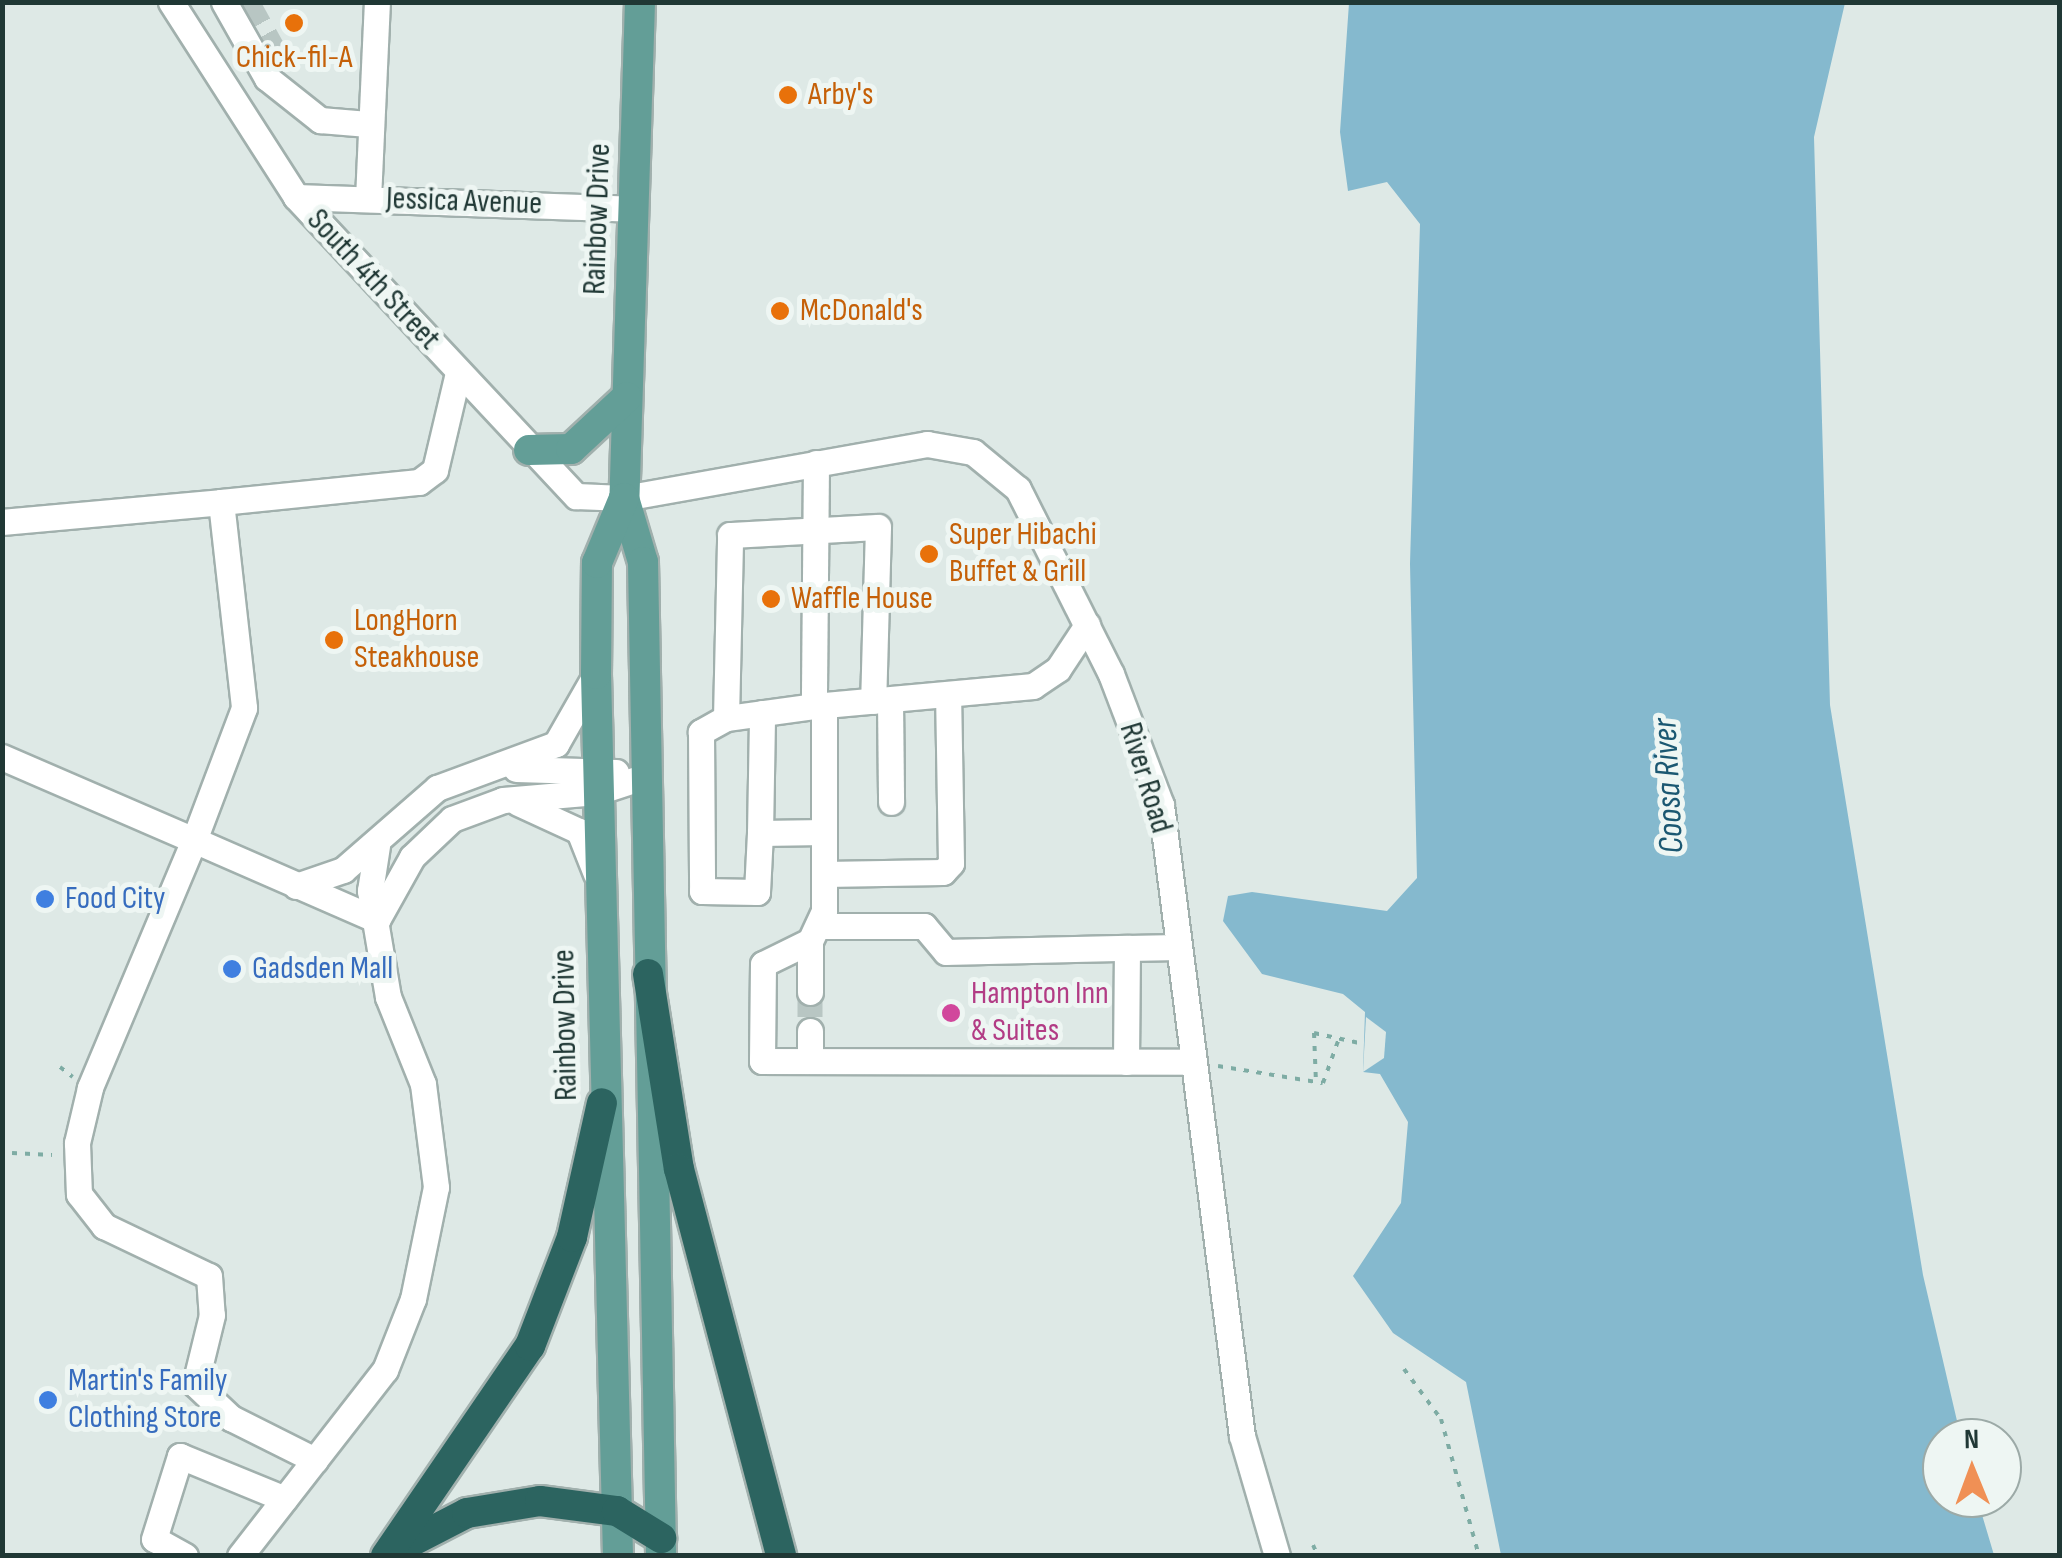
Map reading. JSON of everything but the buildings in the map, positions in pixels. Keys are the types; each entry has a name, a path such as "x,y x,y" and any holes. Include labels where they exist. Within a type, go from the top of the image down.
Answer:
{"highway":[{"path":"648,974 679,1169 780,1556"},
{"path":"390,1556 530,1346 572,1237 602,1103"},
{"path":"390,1556 428,1528 491,1506 561,1501 617,1511 661,1546"}],"main road":[{"name":"Rainbow Drive","path":"640,2 624,498 643,562 661,1546"},
{"path":"528,450 572,449 626,397"},
{"name":"Rainbow Drive","path":"618,1556 602,1103 596,674 597,564 624,498"}],"street":[{"name":"South 4th Street","path":"171,2 296,196 528,450 576,496 624,498"},
{"path":"224,2 268,78 292,93 320,120 368,124"},
{"path":"368,199 368,124 378,2"},
{"path":"278,58 292,93"},
{"name":"Jessica Avenue","path":"296,196 632,208"},
{"path":"2,522 419,482 435,470 458,373"},
{"name":"River Road","path":"624,498 927,444 986,459 1018,490 1087,625 1161,805 1242,1436 1277,1556"},
{"path":"810,992 824,874 814,525 816,463"},
{"path":"221,502 244,708 194,840 90,1088 77,1144 79,1194 104,1226 209,1276 212,1315 196,1384 232,1418 314,1460"},
{"path":"726,718 730,535 814,525 878,527 882,700 891,802"},
{"path":"762,713 757,892 702,891 701,732 726,718 762,713 1033,686 1058,669 1087,625"},
{"path":"296,886 343,870 377,846 437,788 502,769 556,744 596,674"},
{"path":"824,874 943,872 952,863 948,694"},
{"path":"2,757 377,920"},
{"path":"502,769 597,780"},
{"path":"377,920 424,842 452,819 503,800 597,780 646,776"},
{"path":"503,800 565,819 598,882"},
{"path":"760,834 824,832"},
{"path":"240,1556 385,1370 413,1300 436,1186 434,1131 388,997 377,920 377,846"},
{"path":"1179,947 946,952 924,926 814,934 762,964 762,1061 1194,1062"},
{"path":"1126,1062 1128,948"},
{"path":"810,1031 810,1061"},
{"path":"185,1556 154,1539 180,1456 285,1499"}],"path":[{"path":"1316,1082 1314,1033 1364,1044"},
{"path":"1194,1062 1316,1082 1332,1074 1338,1041"},
{"path":"60,1067 73,1077"},
{"path":"12,1153 52,1155"},
{"path":"1404,1369 1441,1419 1480,1556"},
{"path":"1313,1545 1318,1556"}],"water":[{"name":"Coosa River","path":"1349,3 1845,3 1814,137 1830,705 1923,1275 1956,1418 1922,1418 1922,1518 1983,1518 1994,1555 1501,1555 1466,1382 1393,1333 1353,1276 1401,1203 1408,1122 1380,1074 1363,1072 1365,1012 1343,994 1262,974 1223,921 1228,896 1252,892 1387,911 1417,878 1410,564 1420,224 1387,182 1348,191 1340,132"}],"pier":[{"path":"1366,1017 1386,1032 1384,1058 1363,1072"}],"tunnel":[{"path":"247,2 278,58"},
{"path":"810,992 810,1031"}],"place":[{"name":"Chick-fil-A","path":"294,23"},
{"name":"Arby's","path":"788,95"},
{"name":"McDonald's","path":"780,311"},
{"name":"Super Hibachi Buffet & Grill","path":"929,554"},
{"name":"Waffle House","path":"771,599"},
{"name":"LongHorn Steakhouse","path":"334,640"},
{"name":"Food City","path":"45,899"},
{"name":"Gadsden Mall","path":"232,969"},
{"name":"Hampton Inn & Suites","path":"951,1013"},
{"name":"Martin's Family Clothing Store","path":"48,1400"}]}
